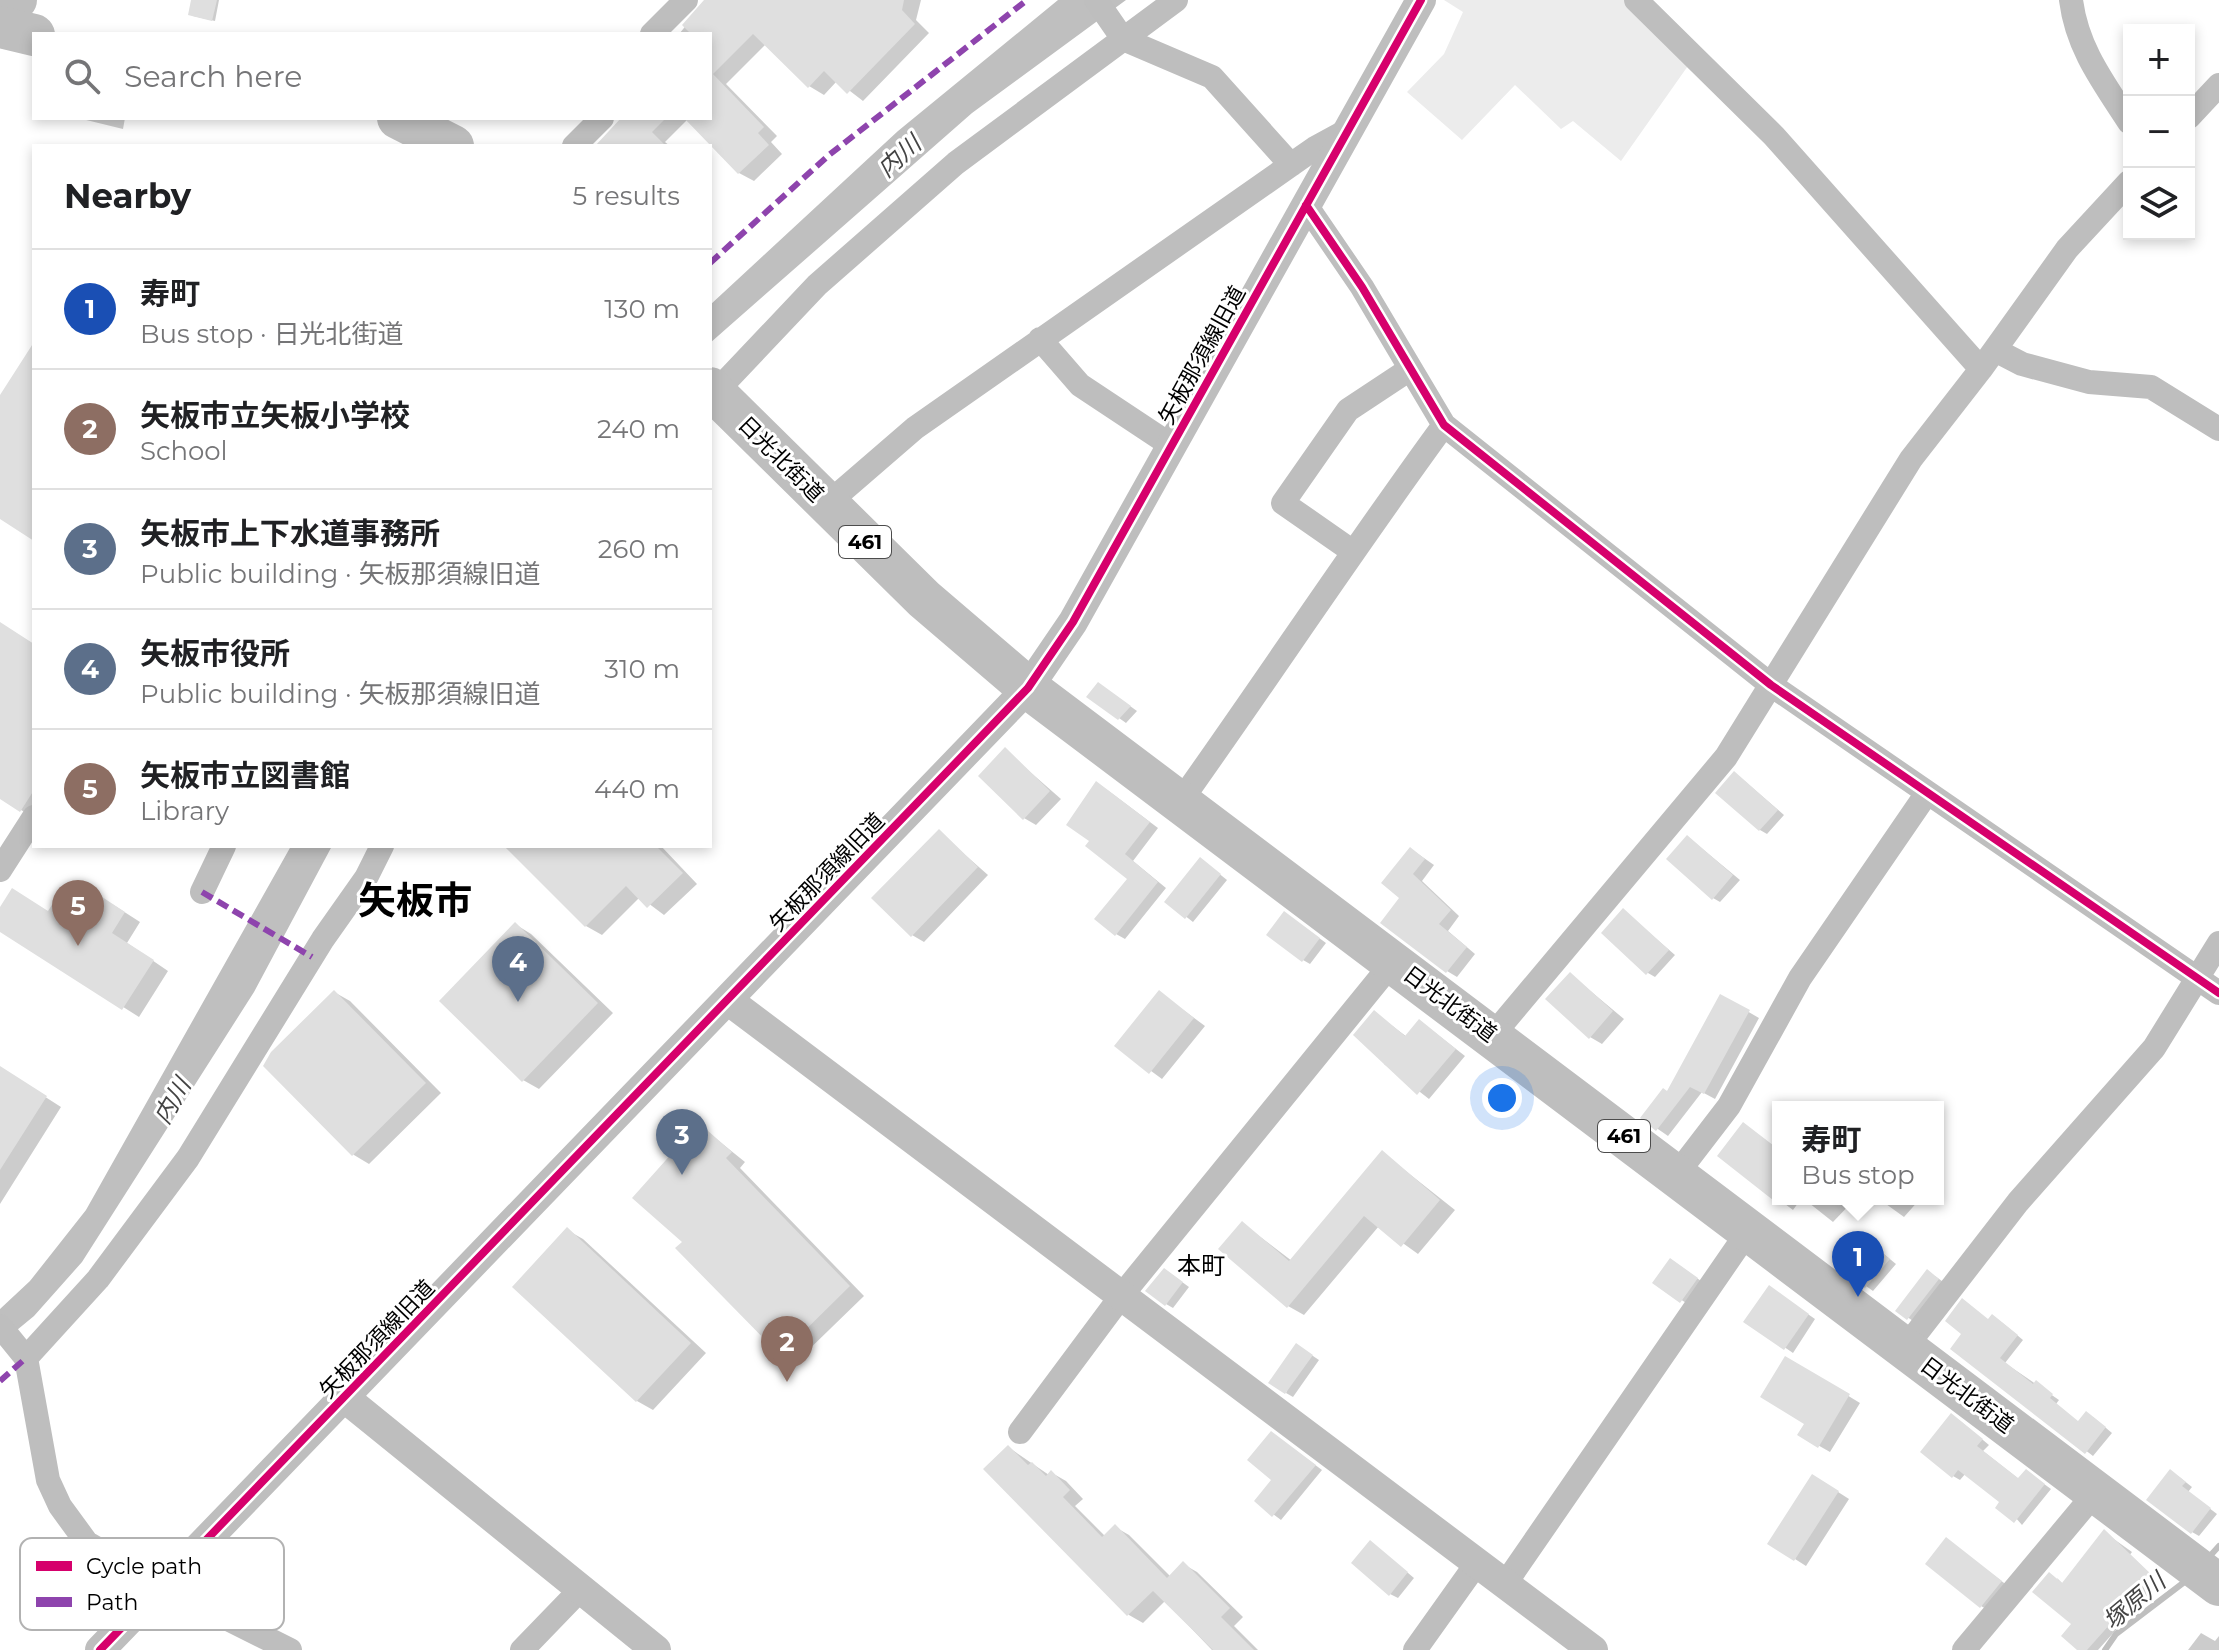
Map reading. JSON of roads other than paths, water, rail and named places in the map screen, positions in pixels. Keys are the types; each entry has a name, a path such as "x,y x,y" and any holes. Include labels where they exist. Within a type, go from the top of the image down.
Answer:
{"highway":[{"path":"0,27 32,35"},
{"path":"402,120 449,144"},
{"name":"日光北街道","path":"712,394 924,599 1028,688 2219,1585"}],"main road":[{"path":"0,17 17,0"}],"street":[{"path":"654,32 686,0"},
{"path":"1096,0 1123,39 1212,77 1291,165"},
{"path":"712,394 817,285 863,244 1011,120 1176,0"},
{"name":"矢板那須線旧道","path":"209,1538 1028,688 1073,622 1421,0"},
{"path":"1636,0 1774,136 1988,359 2022,364 2089,382 2151,387 2219,429"},
{"path":"2071,0 2075,30 2082,47 2123,112"},
{"path":"2195,111 2219,85"},
{"path":"576,144 600,120"},
{"path":"827,504 915,428 1291,165 1348,130"},
{"path":"1492,1036 1726,757 1911,459 2067,249 2123,188"},
{"path":"1306,205 1362,287 1444,425 1771,685 2209,987"},
{"path":"1040,339 1080,385 1172,446"},
{"path":"1352,551 1283,503 1348,410 1410,369"},
{"path":"1180,802 1282,659 1352,551 1444,425"},
{"path":"1676,1175 1729,1106 1800,978 1927,793"},
{"path":"0,870 32,820"},
{"path":"202,892 223,848"},
{"path":"23,1353 98,1279 188,1158 323,939 366,878 381,848"},
{"path":"1905,1348 2018,1202 2209,987 2219,943"},
{"path":"1020,1432 1122,1295 1393,962"},
{"path":"729,1001 1593,1650"},
{"path":"1505,1584 1749,1230"},
{"path":"0,1326 23,1353 48,1480 60,1506 83,1538"},
{"path":"345,1398 656,1650"},
{"path":"1964,1650 2096,1492"},
{"path":"1415,1650 1477,1563"},
{"path":"522,1650 581,1589"},
{"name":"矢板那須線旧道","path":"100,1650 119,1630"},
{"path":"250,1630 290,1650"}],"water":[{"name":"内川","path":"1058,0 1126,0 972,113 712,341 712,303 898,131"},
{"name":"内川","path":"290,848 331,848 254,992 82,1262 34,1316 0,1344 0,1309 30,1281 86,1210"}],"waterway":[{"name":"塚原川","path":"2210,1556 2219,1546"},
{"name":"塚原川","path":"2105,1650 2116,1634 2187,1580"}],"place":[{"name":"矢板市立図書館","path":"78,946"},
{"name":"矢板市役所","path":"518,1002"},
{"name":"矢板市上下水道事務所","path":"682,1175"},
{"name":"寿町","path":"1858,1297"},
{"name":"矢板市立矢板小学校","path":"787,1382"}],"district":[{"name":"矢板市","path":"415,900"},
{"name":"本町","path":"1201,1265"}]}
